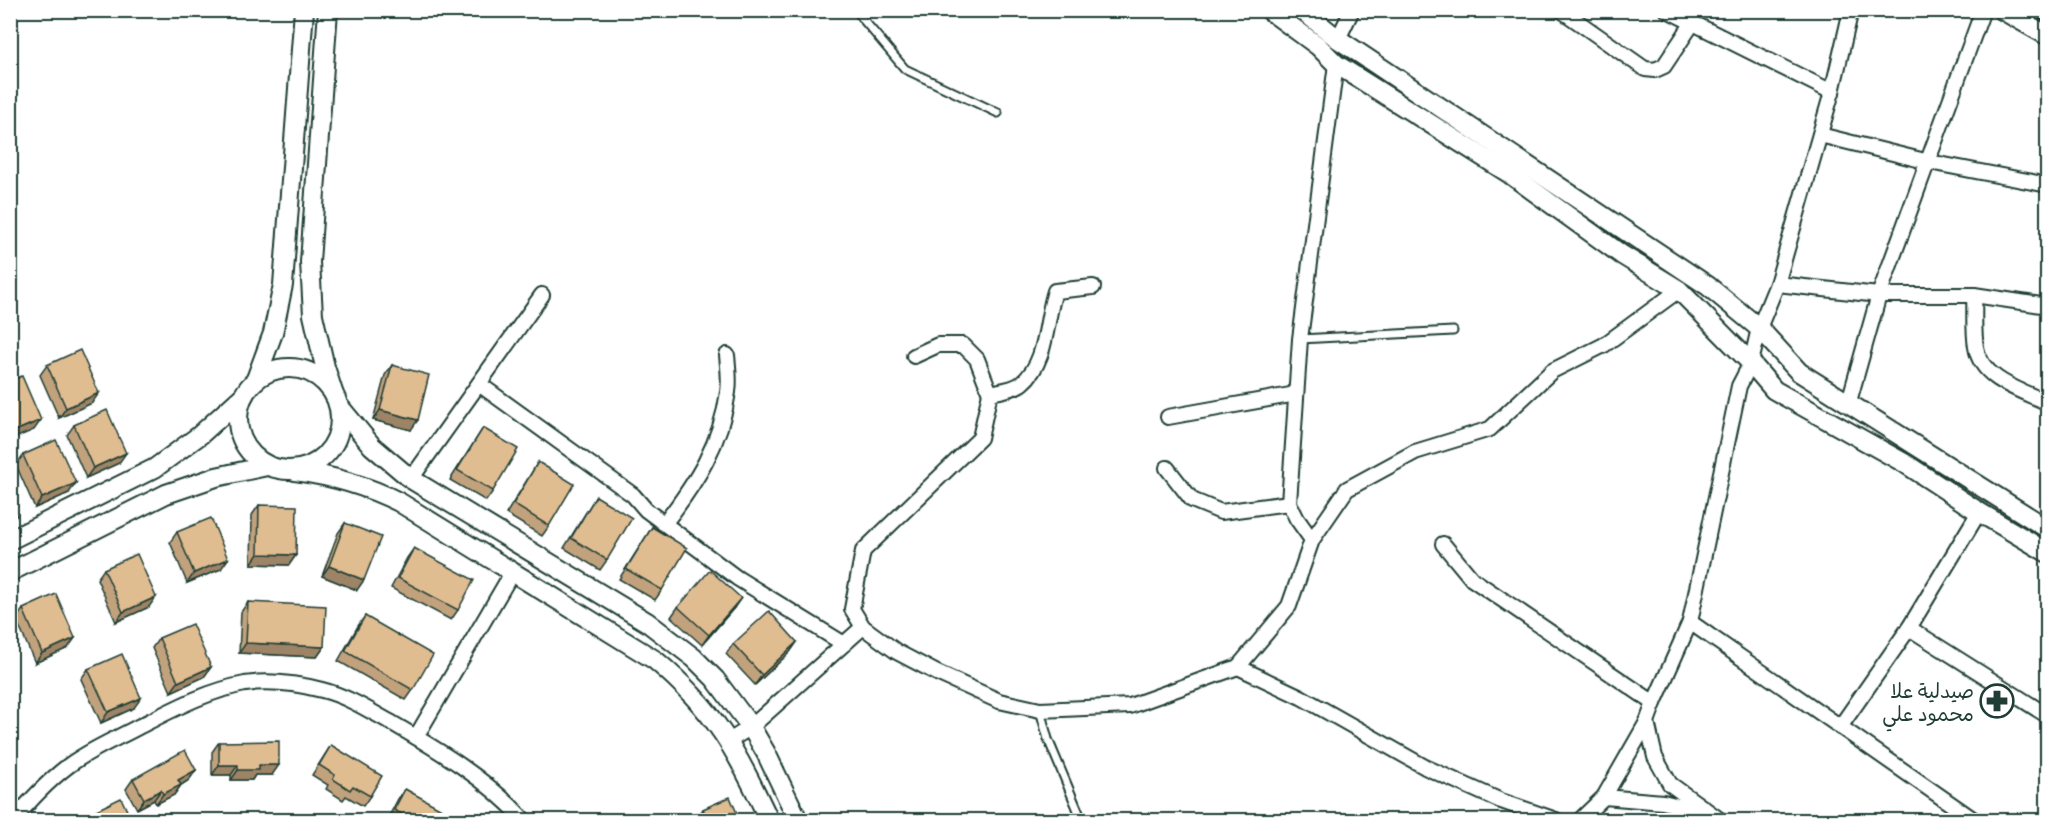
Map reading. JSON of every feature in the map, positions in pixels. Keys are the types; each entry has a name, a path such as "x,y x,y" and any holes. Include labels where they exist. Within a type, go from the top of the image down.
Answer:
{"street":[{"path":"256,380 273,333 283,285 304,10"},
{"path":"295,471 310,467 332,448 339,435 341,420 317,332 310,288 309,262 328,10"},
{"path":"1269,10 1318,46 1336,64 1510,174 1622,255 1679,290 1751,363 1774,390 1906,464 1979,512 2048,553"},
{"path":"1302,10 1338,39 1708,286 1759,328 1799,372 2048,529"},
{"path":"1338,39 1352,10"},
{"path":"1561,10 1645,69 1655,70 1664,66 1692,24"},
{"path":"1667,10 1832,92"},
{"path":"1580,820 1604,797 1647,722 1690,622 1740,386 1751,363 1759,328 1777,284 1832,92 1851,10"},
{"path":"1848,405 1879,295 1983,10"},
{"path":"2002,10 2048,36"},
{"path":"1312,540 1297,519 1289,502 1300,339 1336,64"},
{"path":"1820,135 1929,162 2048,185"},
{"path":"1777,284 1879,295 1974,295 2048,306"},
{"path":"990,393 1021,385 1032,370 1043,348 1049,309 1055,291 1093,287"},
{"path":"914,356 938,345 963,345 977,359 990,393 980,438 863,551 852,609 863,627 897,652 999,701 1040,710 1130,706 1238,667 1289,606 1312,540 1347,489 1415,452 1490,429 1552,371 1604,345 1679,290"},
{"path":"411,479 542,295"},
{"path":"1974,295 1976,348 1984,366 1995,378 2048,403"},
{"path":"664,524 688,494 708,460 729,391 727,356"},
{"path":"10,540 154,468 200,435 242,397 256,380 269,372 283,368 298,368 318,376 372,446 411,479 671,639 715,679 751,727 798,820"},
{"path":"479,384 633,495 646,510 737,578 844,644"},
{"path":"1168,417 1296,394"},
{"path":"242,397 238,410 241,437 247,448 267,466 349,481 375,490 513,571 655,660 696,697 729,741 769,820"},
{"path":"10,572 166,494 216,477 267,466"},
{"path":"1167,468 1192,500 1221,512 1289,502"},
{"path":"1840,727 1909,628 1979,512"},
{"path":"513,541 507,556 513,571"},
{"path":"1443,544 1472,579 1654,703"},
{"path":"416,737 513,571 529,568 539,557"},
{"path":"1690,622 1974,820"},
{"path":"729,741 751,727 863,627"},
{"path":"1909,628 2048,716"},
{"path":"1238,667 1301,697 1425,767 1501,801 1556,820"},
{"path":"13,820 38,791 78,760 125,734 210,693 248,684 286,683 324,690 360,705 416,737 466,768 524,820"},
{"path":"1647,722 1655,757 1670,784 1715,817"},
{"path":"1604,797 1662,802 1715,817"}],"lane":[{"path":"858,10 861,17 905,69 998,113"},
{"path":"1300,339 1453,331"},
{"path":"1040,710 1048,739 1082,820"}],"building":[{"path":"80,350 99,393 66,408 47,365"},
{"path":"392,365 429,375 418,420 380,410"},
{"path":"22,376 41,420 10,433 10,381"},
{"path":"107,410 126,453 93,468 74,425"},
{"path":"483,428 518,449 493,491 457,470"},
{"path":"56,440 76,483 42,498 23,455"},
{"path":"538,462 574,484 549,526 513,504"},
{"path":"596,496 632,518 607,560 571,538"},
{"path":"10,499 17,515 10,518"},
{"path":"259,505 297,506 296,555 258,554"},
{"path":"211,518 228,559 194,573 177,532"},
{"path":"345,523 381,537 364,580 329,566"},
{"path":"652,527 687,548 662,590 626,569"},
{"path":"414,548 474,580 458,610 398,578"},
{"path":"137,554 156,597 123,612 104,569"},
{"path":"710,570 741,598 709,635 678,607"},
{"path":"56,594 75,638 42,653 23,609"},
{"path":"248,602 326,606 324,647 246,643"},
{"path":"769,611 797,642 762,675 733,644"},
{"path":"365,616 433,655 413,690 345,651"},
{"path":"192,624 211,667 178,682 159,638"},
{"path":"122,654 141,698 108,712 88,669"},
{"path":"279,741 279,765 259,765 259,770 238,770 238,765 219,765 219,742"},
{"path":"331,745 382,776 370,796 353,786 350,790 333,779 335,775 319,765"},
{"path":"185,750 196,770 178,780 181,785 163,794 161,790 144,799 133,779"},
{"path":"405,789 458,818 456,820 410,820 394,810"},
{"path":"730,797 740,820 708,820 703,809"},
{"path":"121,798 131,819 129,820 76,820"}],"place":[{"name":"صيدلية علا محمود علي","path":"1997,701"}]}
